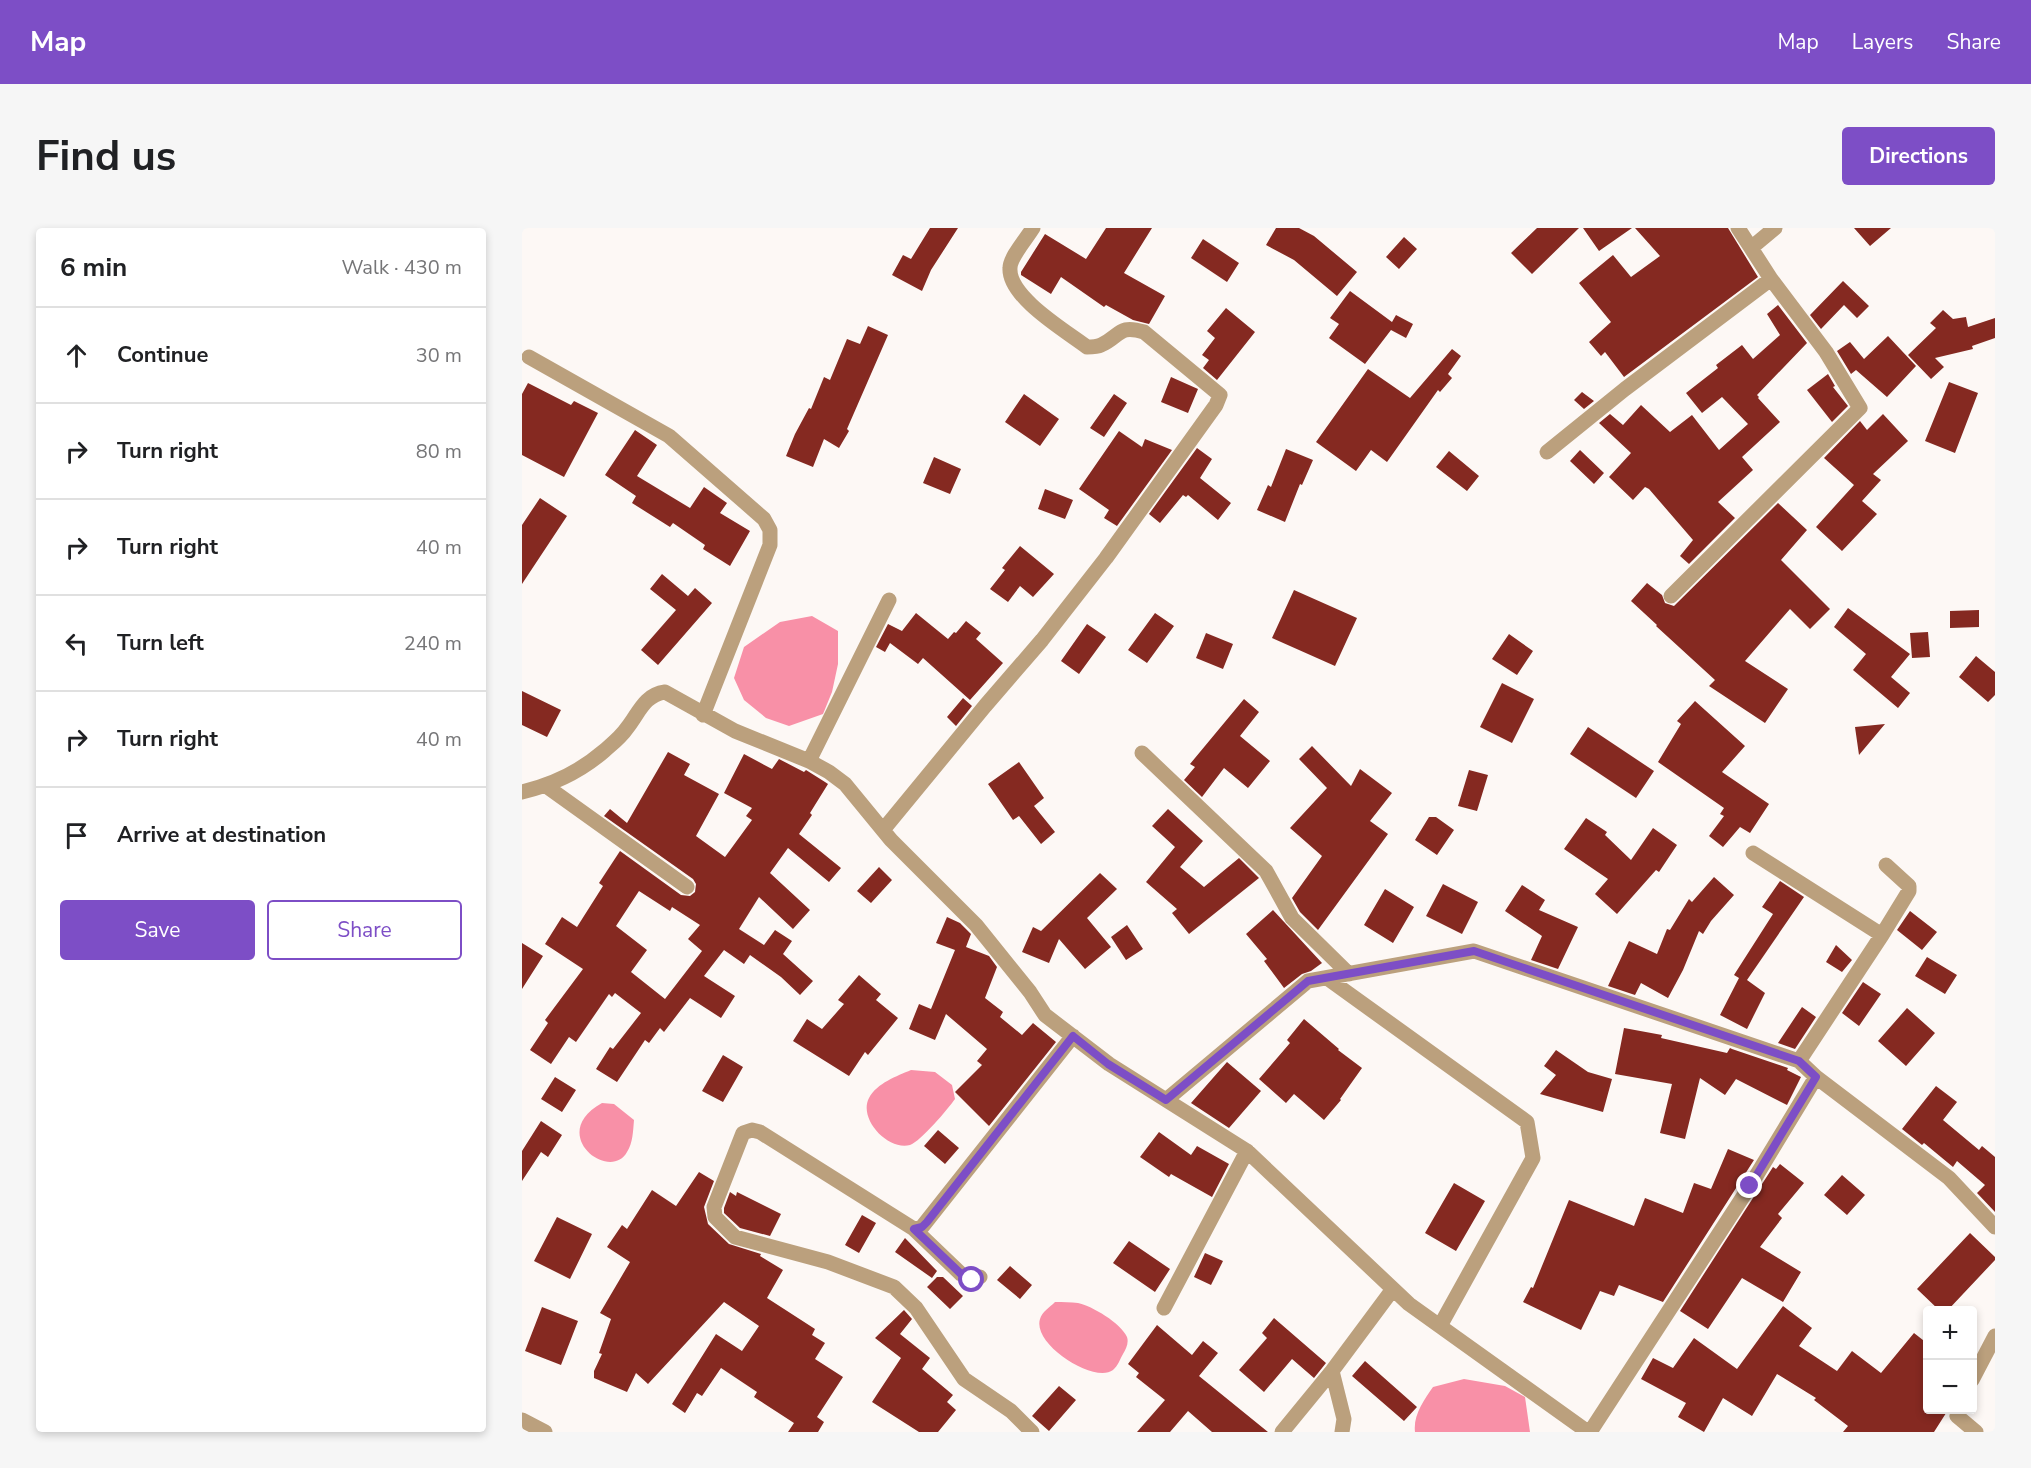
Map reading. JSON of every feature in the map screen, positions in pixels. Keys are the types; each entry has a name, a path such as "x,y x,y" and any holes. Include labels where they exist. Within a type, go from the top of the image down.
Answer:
{"street":[{"path":"883,830 1064,613 1156,489 1216,405 1220,395 1144,332 1131,328 1119,332 1101,346 1087,347 1021,296 1011,277 1010,266 1034,228"},
{"path":"1671,596 1860,408 1826,352 1738,228"},
{"path":"1751,248 1774,228"},
{"path":"1547,452 1624,389 1772,279"},
{"path":"529,357 669,436 764,519 770,530 770,545 703,715"},
{"path":"809,761 889,600"},
{"path":"522,792 546,786 602,753 626,730 645,701 655,694 665,692 735,731 809,761 829,772 845,784 883,830 976,925 1046,1015 1108,1064 1247,1151 1409,1304 1589,1432 1750,1186 1816,1077"},
{"path":"1142,753 1266,871 1292,918 1349,974"},
{"path":"546,786 687,887"},
{"path":"1754,853 1882,935"},
{"path":"1799,1061 1910,891 1909,886 1886,865"},
{"path":"1166,1100 1308,981 1474,951 1799,1061 1816,1077 1949,1178 1995,1227"},
{"path":"1327,978 1527,1122 1533,1158 1440,1326"},
{"path":"914,1229 922,1227 927,1222 1073,1036"},
{"path":"980,1278 972,1280 961,1274 914,1229 760,1132 752,1130 743,1133 714,1207 715,1217 735,1237 828,1262 894,1287 916,1308 964,1379 1011,1411 1032,1432"},
{"path":"1164,1308 1247,1151"},
{"path":"1282,1432 1332,1371 1393,1289"},
{"path":"1977,1370 1995,1336"},
{"path":"1332,1371 1344,1419 1342,1432"},
{"path":"1958,1414 1957,1416 1976,1432"},
{"path":"522,1420 545,1432"}],"shaded area":[{"path":"812,616 838,631 838,664 832,692 823,714 789,726 766,718 744,700 734,678 744,647 780,622"},
{"path":"911,1070 935,1072 952,1085 955,1099 921,1138 910,1145 901,1146 877,1132 871,1124 867,1106 869,1098 877,1088"},
{"path":"602,1103 614,1104 634,1120 630,1145 619,1160 608,1162 597,1158 587,1151 581,1140 580,1128 586,1115"},
{"path":"1055,1302 1078,1303 1106,1316 1119,1326 1128,1339 1127,1346 1113,1370 1104,1373 1079,1367 1055,1350 1045,1339 1040,1329 1040,1319"},
{"path":"1464,1379 1505,1386 1525,1397 1530,1432 1415,1432 1417,1414 1433,1387"}],"building":[{"path":"930,228 958,228 931,270 922,291 892,275 903,255 911,259"},
{"path":"1106,228 1152,228 1124,273 1165,296 1149,324 1133,320 1106,305 1104,307 1061,277 1051,294 1021,275 1045,234 1086,259"},
{"path":"1276,228 1299,228 1314,236 1357,272 1337,296 1294,260 1266,245"},
{"path":"1537,228 1579,228 1532,274 1511,253"},
{"path":"1583,228 1632,228 1599,251"},
{"path":"1635,228 1728,228 1758,277 1624,377 1605,352 1601,356 1589,342 1611,322 1579,283 1613,255 1631,277 1660,256"},
{"path":"1854,228 1891,228 1870,246"},
{"path":"1404,237 1417,249 1399,269 1386,257"},
{"path":"1203,239 1239,263 1227,282 1191,258"},
{"path":"1843,281 1869,306 1857,318 1844,305 1821,329 1810,315"},
{"path":"1350,291 1392,322 1396,315 1413,324 1406,338 1391,330 1365,364 1329,338 1339,324 1330,318"},
{"path":"1778,305 1807,343 1757,395 1780,422 1742,457 1753,470 1718,502 1735,518 1689,564 1680,556 1693,540 1649,489 1645,487 1633,500 1609,477 1631,453 1599,423 1610,414 1623,425 1641,405 1670,432 1692,415 1719,450 1748,424 1722,397 1702,413 1686,393 1718,368 1716,365 1742,345 1753,359 1780,335 1767,314"},
{"path":"1226,308 1255,332 1217,380 1203,368 1209,360 1202,355 1215,338 1207,331"},
{"path":"1943,310 1953,319 1966,317 1968,327 1995,318 1995,338 1972,346 1973,349 1935,358 1944,367 1931,379 1908,355 1936,328 1930,323"},
{"path":"868,326 888,335 847,429 849,431 839,448 824,439 813,467 786,456 795,434 809,408 811,409 824,377 830,380 847,339 860,344"},
{"path":"1888,336 1916,366 1887,397 1856,370 1851,374 1837,351 1850,342 1864,359"},
{"path":"1452,349 1461,356 1448,374 1452,378 1440,392 1438,390 1387,462 1371,450 1356,471 1316,442 1368,369 1410,398"},
{"path":"1828,374 1835,386 1833,387 1848,406 1832,422 1807,390"},
{"path":"1171,377 1198,389 1188,413 1161,402"},
{"path":"1949,382 1978,393 1955,453 1925,441"},
{"path":"528,383 571,405 574,401 598,413 564,477 522,455 522,394"},
{"path":"1582,392 1594,401 1584,409 1574,400"},
{"path":"1024,394 1059,419 1040,446 1005,422"},
{"path":"1114,394 1127,403 1104,437 1090,428"},
{"path":"1883,414 1908,441 1873,474 1881,480 1862,501 1877,514 1842,551 1816,527 1854,485 1824,458 1860,421 1867,430"},
{"path":"635,430 657,445 637,476 690,508 704,487 727,503 720,513 750,531 730,566 703,549 705,545 673,523 670,527 632,503 636,496 605,475"},
{"path":"1119,431 1142,447 1145,439 1172,450 1117,526 1104,518 1109,510 1079,489"},
{"path":"1197,448 1212,459 1200,478 1231,503 1218,520 1188,495 1186,497 1183,495 1160,523 1149,514"},
{"path":"1286,449 1313,460 1302,485 1300,484 1285,522 1257,510 1268,485 1271,487"},
{"path":"1580,450 1604,473 1594,484 1570,461"},
{"path":"1449,451 1479,476 1467,491 1436,467"},
{"path":"934,457 961,469 950,494 923,483"},
{"path":"1045,489 1073,500 1065,519 1038,509"},
{"path":"540,498 567,516 522,584 522,525"},
{"path":"1778,503 1807,530 1781,560 1830,609 1810,629 1790,609 1745,661 1788,689 1765,723 1709,686 1715,680 1631,601 1647,583 1662,595 1665,603 1674,606"},
{"path":"1020,546 1054,574 1033,597 1020,586 1008,602 990,589 1005,570 1002,568"},
{"path":"662,574 688,596 695,588 712,603 658,665 641,650 676,610 650,589"},
{"path":"1294,590 1357,618 1335,666 1272,638"},
{"path":"1848,608 1910,654 1891,677 1910,693 1898,708 1853,670 1866,654 1834,627"},
{"path":"1979,610 1979,627 1950,628 1950,611"},
{"path":"916,613 948,639 966,621 981,633 976,639 1003,663 970,700 923,658 918,664 890,643 885,652 876,647 888,624 902,631"},
{"path":"1155,613 1174,626 1147,663 1128,650"},
{"path":"1087,624 1106,637 1079,674 1061,661"},
{"path":"1928,632 1930,657 1912,658 1910,633"},
{"path":"1206,633 1233,644 1223,669 1196,658"},
{"path":"1509,634 1533,651 1517,675 1492,659"},
{"path":"1976,656 1995,672 1995,695 1988,702 1959,677"},
{"path":"1502,683 1534,699 1512,743 1480,727"},
{"path":"522,691 561,710 547,737 522,725"},
{"path":"963,698 972,706 956,726 947,717"},
{"path":"1244,699 1259,712 1240,736 1270,761 1248,788 1224,768 1202,797 1184,780 1195,767 1190,764"},
{"path":"1695,701 1745,746 1722,772 1769,804 1750,833 1740,827 1723,847 1709,836 1724,816 1720,814 1724,808 1658,762 1681,724 1677,721"},
{"path":"1885,724 1859,755 1855,727"},
{"path":"1588,727 1654,771 1636,798 1570,754"},
{"path":"1312,746 1351,786 1360,769 1392,793 1370,821 1388,834 1318,930 1300,912 1292,898 1322,856 1290,828 1327,788 1299,759"},
{"path":"668,752 690,764 684,775 719,794 696,836 725,857 752,820 746,816 752,808 724,793 744,754 772,769 779,759 804,772 806,770 828,784 799,834 841,868 829,882 788,848 770,873 810,910 793,929 759,897 739,929 764,945 775,930 792,941 783,954 813,981 800,995 781,977 750,955 744,964 724,950 704,976 735,996 721,1018 690,998 664,1032 660,1028 649,1043 645,1040 617,1082 596,1069 610,1047 613,1049 641,1013 615,993 612,997 609,994 576,1042 569,1037 551,1064 530,1050 548,1023 545,1020 583,969 545,944 562,917 577,927 603,886 599,883 620,851 681,895 690,896 695,892 696,884 693,879 604,816 610,809 627,823","holes":["639,891 670,911 672,907 700,925 688,939 702,951 665,999 631,972 647,950 616,926"]},
{"path":"1019,762 1044,798 1034,806 1055,832 1041,844 1019,816 1013,820 988,784"},
{"path":"1469,770 1488,775 1477,811 1458,806"},
{"path":"1168,809 1203,841 1180,867 1204,887 1239,858 1259,878 1189,934 1172,913 1177,909 1146,882 1175,847 1152,826"},
{"path":"1429,817 1436,817 1454,830 1437,855 1415,840"},
{"path":"1586,818 1607,832 1605,835 1631,860 1653,828 1677,845 1659,872 1656,870 1617,914 1595,894 1608,879 1564,849"},
{"path":"879,867 892,880 871,903 857,891"},
{"path":"1100,873 1117,889 1087,918 1111,947 1085,969 1059,939 1049,963 1022,952 1033,927 1041,931"},
{"path":"1714,877 1734,895 1711,921 1703,934 1699,931 1683,970 1668,998 1641,983 1635,995 1608,986 1629,941 1657,954 1667,929 1670,930 1689,899 1692,902"},
{"path":"1780,881 1804,897 1747,980 1765,993 1747,1029 1720,1015 1739,978 1734,975 1773,914 1762,907"},
{"path":"1443,884 1478,902 1462,934 1426,916"},
{"path":"1522,885 1545,900 1539,910 1578,927 1558,969 1531,960 1542,936 1505,911"},
{"path":"1385,889 1414,907 1393,943 1364,925"},
{"path":"1273,910 1322,963 1302,974 1284,988 1264,961 1267,959 1246,934"},
{"path":"1910,911 1937,932 1922,950 1897,930"},
{"path":"947,917 960,923 971,934 966,947 989,956 997,967 985,998 1003,1012 1000,1017 1022,1035 1033,1023 1056,1042 989,1126 955,1092 982,1065 977,1061 987,1049 946,1014 935,1040 909,1029 919,1004 931,1009 955,950 936,943"},
{"path":"1127,925 1143,949 1126,960 1111,937"},
{"path":"522,943 543,956 522,989"},
{"path":"1836,945 1852,960 1842,972 1826,962"},
{"path":"1927,957 1957,975 1945,994 1915,976"},
{"path":"859,975 881,994 876,1000 898,1018 868,1055 865,1052 849,1076 793,1041 807,1019 822,1029 844,1004 838,1000"},
{"path":"1863,982 1881,994 1859,1026 1842,1013"},
{"path":"1802,1007 1816,1017 1795,1049 1778,1043"},
{"path":"1907,1008 1935,1033 1906,1066 1878,1041"},
{"path":"1304,1019 1362,1068 1341,1100 1324,1120 1294,1094 1286,1103 1259,1079 1290,1043 1287,1040"},
{"path":"1624,1028 1662,1035 1661,1038 1727,1053 1730,1048 1788,1068 1787,1070 1801,1077 1787,1105 1736,1079 1725,1095 1700,1078 1685,1139 1660,1133 1672,1084 1615,1074"},
{"path":"1556,1050 1588,1072 1612,1079 1603,1112 1540,1094 1556,1075 1544,1066"},
{"path":"723,1055 743,1067 723,1102 702,1091"},
{"path":"1227,1062 1261,1091 1229,1128 1191,1103"},
{"path":"555,1077 576,1090 562,1112 541,1099"},
{"path":"1936,1086 1957,1102 1943,1120 1979,1150 1982,1146 1995,1157 1995,1212 1977,1193 1985,1185 1957,1161 1953,1167 1924,1143 1922,1145 1902,1129"},
{"path":"541,1121 562,1135 548,1157 541,1152 522,1181 522,1151"},
{"path":"938,1130 959,1148 945,1164 924,1146"},
{"path":"1159,1132 1191,1155 1197,1146 1229,1164 1212,1197 1171,1174 1169,1177 1140,1157"},
{"path":"1728,1149 1754,1160 1663,1302 1619,1285 1614,1296 1600,1291 1581,1330 1523,1302 1531,1287 1533,1288 1569,1200 1634,1226 1645,1198 1683,1213 1694,1183 1711,1189"},
{"path":"1780,1164 1804,1183 1778,1214 1782,1218 1760,1247 1801,1272 1783,1302 1742,1278 1708,1329 1680,1311 1773,1167 1776,1169"},
{"path":"699,1172 714,1181 704,1207 708,1224 729,1244 761,1254 760,1256 783,1270 767,1298 815,1329 812,1335 825,1343 815,1359 843,1377 817,1417 824,1422 818,1432 788,1432 794,1423 754,1397 757,1392 721,1368 702,1396 697,1393 685,1413 672,1404 716,1334 742,1351 759,1326 724,1302 648,1384 636,1373 627,1392 594,1378 594,1371 602,1354 599,1353 611,1319 600,1313 630,1262 607,1247 622,1225 627,1229 652,1190 676,1206"},
{"path":"1842,1175 1865,1195 1847,1215 1824,1195"},
{"path":"1454,1183 1485,1201 1456,1251 1425,1233"},
{"path":"730,1192 736,1196 737,1192 781,1214 770,1236 740,1228 724,1213"},
{"path":"862,1215 876,1223 859,1253 845,1245"},
{"path":"557,1217 592,1234 570,1279 534,1261"},
{"path":"1970,1233 1995,1257 1995,1260 1952,1306 1935,1306 1917,1289"},
{"path":"905,1238 937,1271 932,1278 895,1252"},
{"path":"1129,1241 1170,1269 1155,1292 1113,1263"},
{"path":"1205,1253 1223,1261 1211,1285 1194,1277"},
{"path":"1010,1266 1032,1285 1020,1299 997,1280"},
{"path":"937,1277 943,1277 963,1296 950,1309 927,1287"},
{"path":"1783,1306 1812,1328 1799,1346 1837,1371 1852,1351 1881,1373 1914,1333 1923,1340 1923,1414 1945,1414 1934,1432 1843,1432 1848,1426 1814,1400 1816,1398 1777,1374 1752,1416 1723,1398 1704,1432 1678,1417 1686,1403 1641,1379 1653,1358 1673,1368 1694,1338 1737,1369"},
{"path":"542,1307 578,1321 561,1365 525,1351"},
{"path":"904,1310 912,1319 900,1334 930,1358 922,1369 953,1395 947,1402 956,1410 938,1432 919,1432 872,1402 901,1358 875,1338"},
{"path":"1274,1318 1326,1363 1314,1378 1292,1359 1264,1392 1239,1370 1267,1338 1262,1333"},
{"path":"1157,1325 1192,1355 1203,1341 1218,1353 1199,1376 1268,1432 1212,1432 1188,1411 1170,1432 1137,1432 1165,1400 1136,1377 1139,1373 1128,1364"},
{"path":"1365,1361 1417,1407 1404,1421 1352,1376"},
{"path":"1059,1386 1076,1400 1049,1431 1032,1416"}],"route":[{"path":"972,1280 961,1274 914,1229 922,1227 927,1222 1073,1036 1108,1064 1166,1100 1308,981 1474,951 1799,1061 1816,1077 1750,1186"}]}
